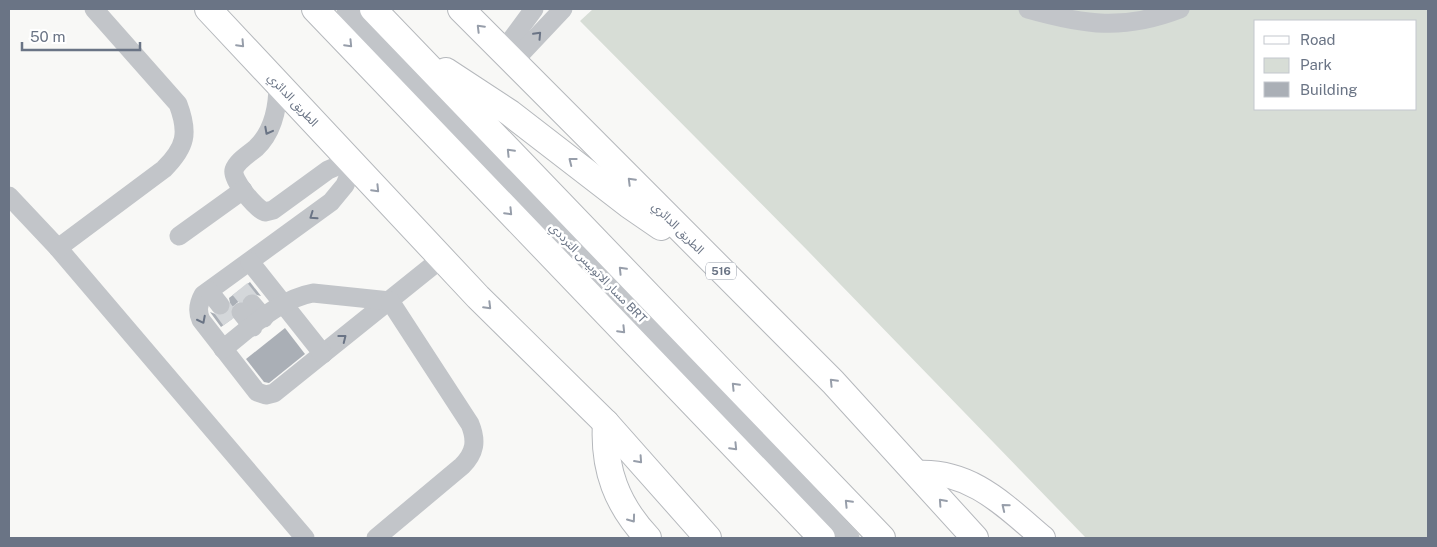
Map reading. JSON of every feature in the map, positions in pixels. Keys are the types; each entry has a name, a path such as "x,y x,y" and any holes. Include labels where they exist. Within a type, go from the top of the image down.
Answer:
{"highway":[{"name":"الطريق الدائري","path":"208,9 442,258 606,423 708,538"},
{"path":"315,9 822,538"},
{"name":"516","path":"373,9 882,538"},
{"name":"الطريق الدائري","path":"460,9 834,382 975,538"},
{"name":"516","path":"406,43 510,113 629,205 712,261"},
{"path":"606,423 606,456 614,488 629,516 648,538"}],"main road":[{"path":"917,473 949,474 971,482 1042,538"}],"street":[{"path":"58,248 164,169 177,156 184,139 185,121 178,104 94,9"},
{"name":"مسار الاتوبيس الترددي BRT","path":"346,9 850,538"},
{"path":"508,56 534,9"},
{"path":"1028,9 1088,23 1124,24 1162,16 1180,9"},
{"path":"508,56 555,12"},
{"path":"278,84 276,110 268,130 258,147 234,169 235,179 257,208 269,212 328,170 351,163"},
{"path":"223,349 250,262 331,202 344,185 351,163"},
{"path":"179,236 243,190"},
{"path":"9,196 58,248 305,538"},
{"path":"390,300 314,293 294,298 283,304 236,305 200,300 199,315 223,349 258,392 266,395 274,393 323,354 390,300 442,258"},
{"path":"250,262 323,354"},
{"path":"376,538 462,466 470,458 475,447 475,435 470,424 390,300"}],"green space":[{"path":"593,9 1428,9 1428,538 1086,538 808,251 580,21"}],"building":[{"path":"250,282 261,296 249,293 231,308 229,298"},
{"path":"230,309 232,319 221,327 210,312 221,316"},
{"path":"285,328 305,354 269,383 264,382 246,359"}],"tunnel":[{"path":"240,289 252,304"},
{"path":"220,305 231,320"}]}
